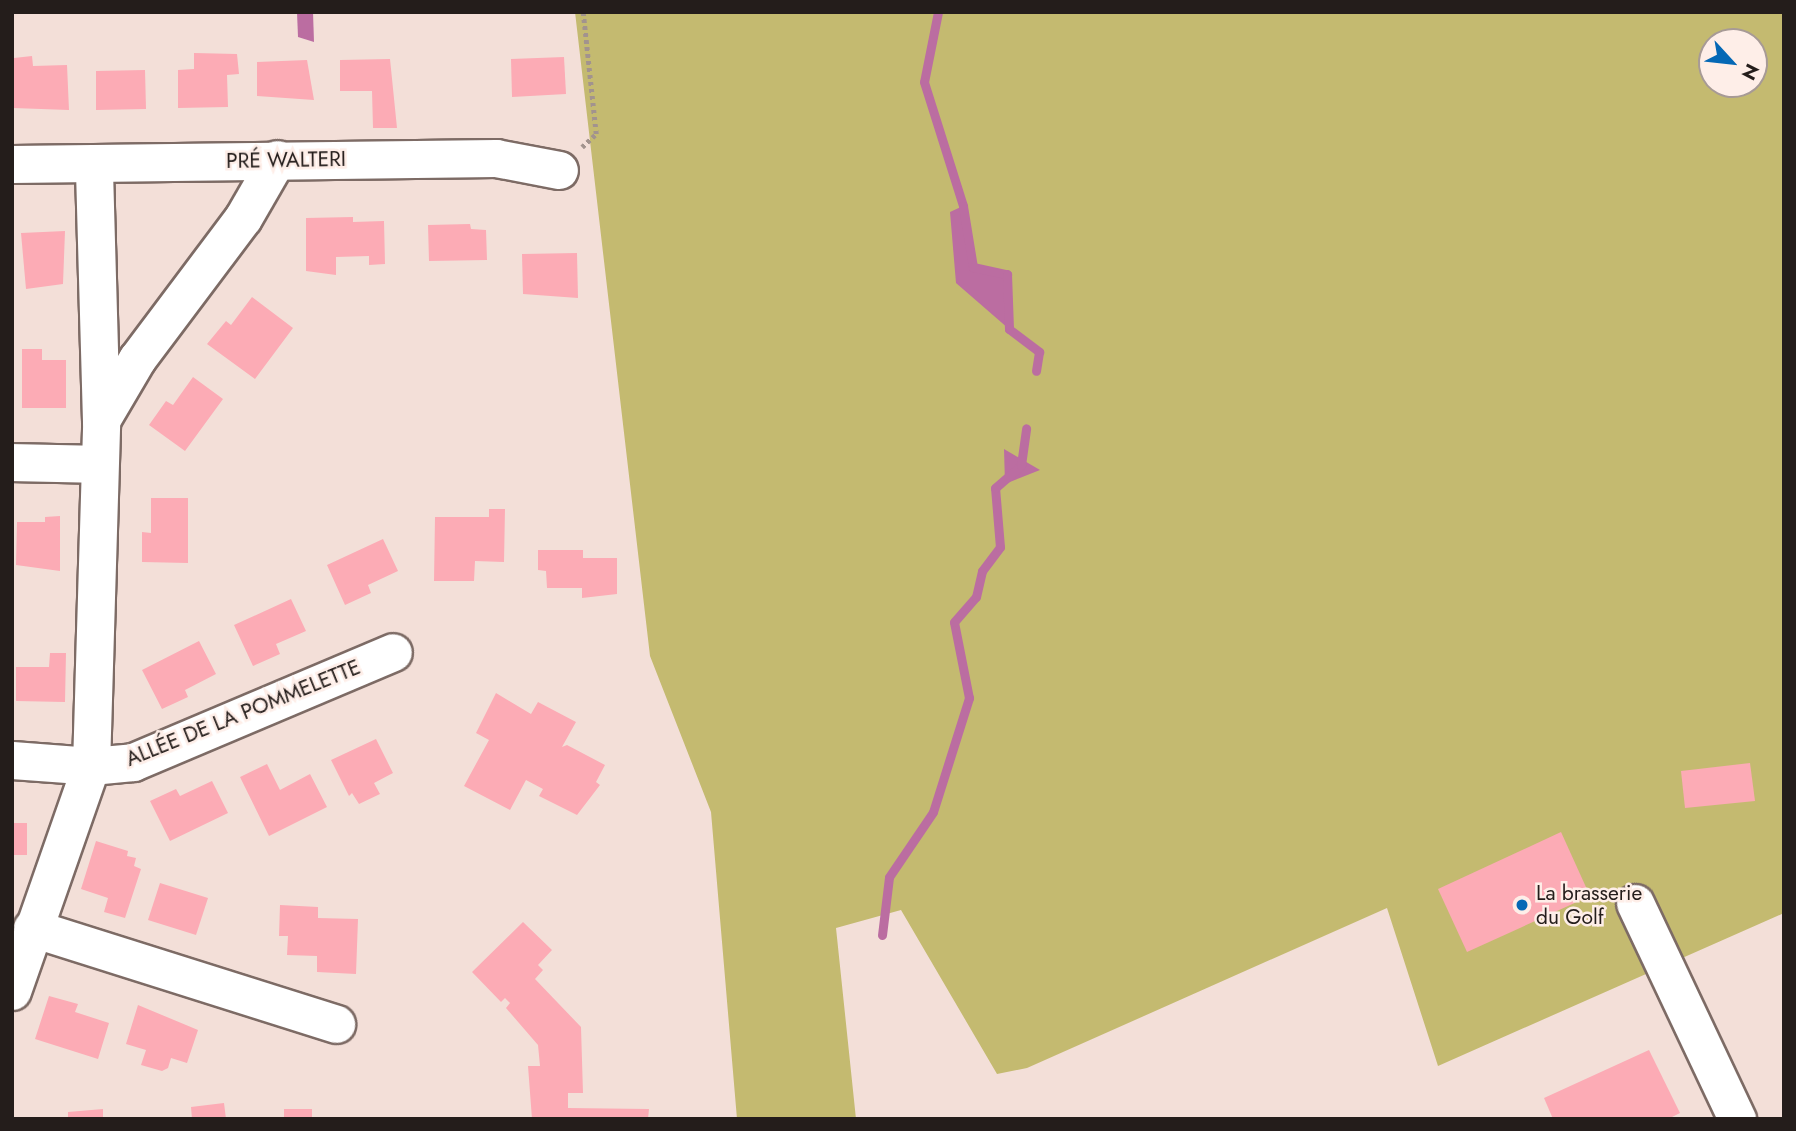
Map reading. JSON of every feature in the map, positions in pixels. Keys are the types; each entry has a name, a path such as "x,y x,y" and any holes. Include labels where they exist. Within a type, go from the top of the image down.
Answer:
{"street":[{"name":"PRÉ WALTERI","path":"12,164 496,158 559,170"},
{"name":"ALLÉE DE LA POMMELETTE","path":"101,421 137,359 243,218 277,159"},
{"name":"ALLÉE DE LA POMMELETTE","path":"12,992 32,928 91,766 97,464 101,421 94,163"},
{"path":"12,462 97,464"},
{"name":"ALLÉE DE LA POMMELETTE","path":"12,760 91,766 133,762 393,652"},
{"path":"1634,903 1737,1119"},
{"path":"32,928 336,1024"}],"path":[{"path":"559,170 596,134 583,12"}],"shaded area":[{"path":"297,12 313,12 314,42 298,37"},
{"path":"575,12 1784,12 1784,913 1438,1066 1387,908 1027,1068 997,1074 901,910 836,928 856,1119 737,1119 711,812 650,656"},
{"path":"963,206 973,267 1007,274 1009,329 956,283 950,212"},
{"path":"1004,449 1040,470 1005,484"}],"building":[{"path":"194,53 237,54 239,74 227,75 228,107 178,108 178,70 194,69"},
{"path":"32,56 33,66 67,65 69,110 13,108 14,58"},
{"path":"564,57 566,94 512,97 511,59"},
{"path":"390,59 397,128 373,128 372,91 340,91 340,60"},
{"path":"307,60 314,100 257,96 257,62"},
{"path":"145,70 146,109 96,110 96,71"},
{"path":"353,217 353,222 384,221 385,264 369,265 369,256 336,257 336,275 306,271 306,218"},
{"path":"470,224 471,229 486,230 487,260 429,261 428,225"},
{"path":"65,231 63,284 26,289 21,233"},
{"path":"577,253 578,298 523,294 522,254"},
{"path":"252,297 293,328 255,379 207,344 226,321 231,325"},
{"path":"22,349 42,349 42,360 66,360 66,408 22,408"},
{"path":"193,377 223,399 185,451 149,425 166,401 173,405"},
{"path":"151,498 188,498 188,563 142,562 142,532 151,533"},
{"path":"489,509 505,509 504,562 475,561 474,581 434,581 435,517 489,517"},
{"path":"60,516 60,571 16,565 17,522 45,522 45,517"},
{"path":"383,539 398,571 368,585 371,593 345,605 327,565"},
{"path":"538,550 583,550 583,558 617,558 617,594 582,598 582,588 547,588 546,571 538,570"},
{"path":"291,599 306,631 276,644 280,654 253,666 234,625"},
{"path":"199,641 216,674 185,690 188,697 162,709 142,670"},
{"path":"50,653 66,653 65,702 16,701 16,667 49,667"},
{"path":"496,693 531,714 538,702 576,722 562,747 567,745 605,765 596,782 600,785 577,815 539,796 543,789 526,780 510,810 464,786 489,740 476,733"},
{"path":"376,739 393,773 374,783 380,794 359,804 352,793 349,796 331,760"},
{"path":"1750,763 1755,801 1685,808 1681,771"},
{"path":"267,764 280,790 310,774 327,807 269,836 240,777"},
{"path":"212,781 228,813 170,841 150,801 176,789 180,796"},
{"path":"12,823 27,823 27,855 12,855"},
{"path":"1561,832 1590,896 1467,952 1438,889"},
{"path":"96,841 128,851 127,856 136,858 134,866 141,869 125,918 104,912 108,898 81,889"},
{"path":"160,883 208,898 196,935 148,920"},
{"path":"280,905 318,907 318,918 358,919 356,974 317,972 317,956 287,955 288,936 279,936"},
{"path":"523,922 552,950 538,965 543,970 535,979 581,1027 583,1093 568,1093 568,1108 649,1109 648,1119 532,1119 528,1066 540,1066 538,1045 506,1008 510,1003 505,998 501,1002 472,972"},
{"path":"49,996 78,1004 75,1012 109,1023 98,1059 35,1039"},
{"path":"138,1005 198,1030 187,1063 171,1058 168,1068 162,1071 141,1065 146,1050 126,1044"},
{"path":"1649,1050 1680,1113 1668,1119 1553,1119 1544,1098"},
{"path":"224,1103 226,1119 192,1119 191,1107"},
{"path":"103,1109 103,1119 68,1119 68,1112"},
{"path":"284,1109 312,1109 312,1119 284,1119"}],"waterway":[{"path":"938,12 924,82 963,206 973,267 1007,274 1009,329 1039,352 1036,371"},
{"path":"882,935 889,877 933,812 969,698 954,622 976,597 982,571 1000,547 995,488 1021,465 1026,428"}],"place":[{"name":"La brasserie du Golf","path":"1522,905"}]}
